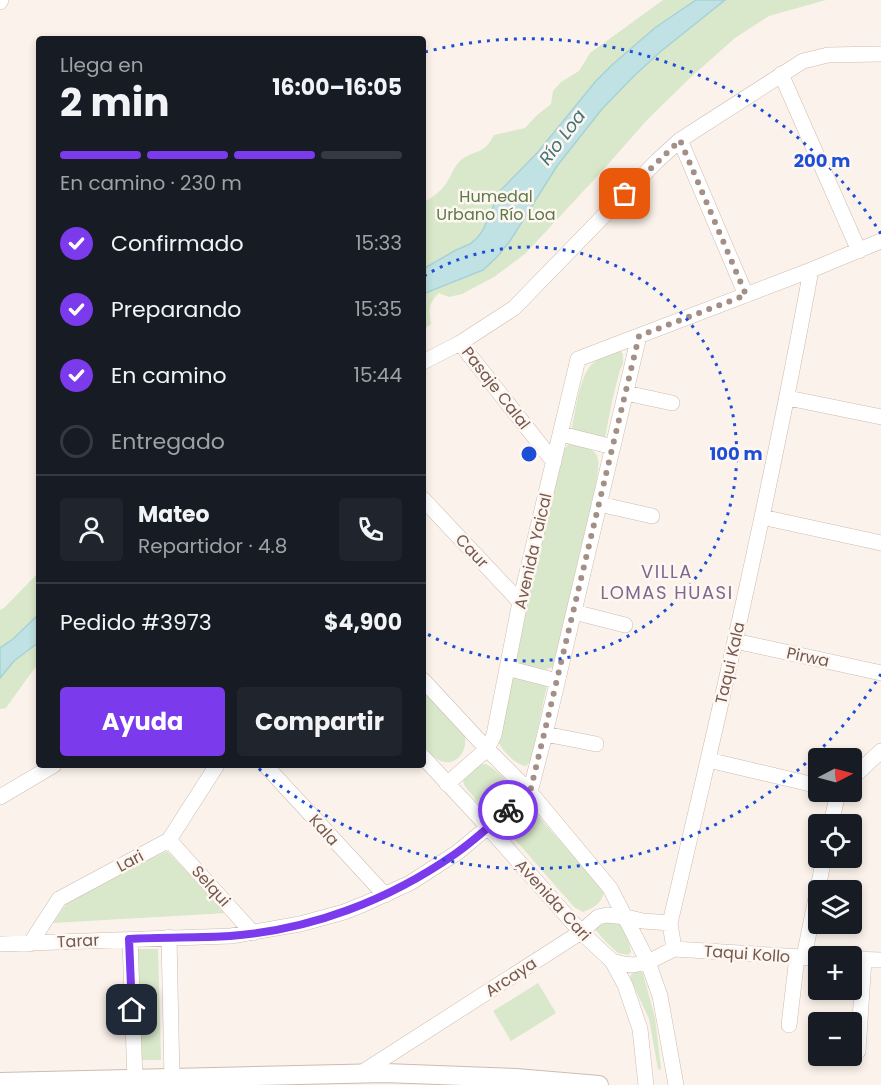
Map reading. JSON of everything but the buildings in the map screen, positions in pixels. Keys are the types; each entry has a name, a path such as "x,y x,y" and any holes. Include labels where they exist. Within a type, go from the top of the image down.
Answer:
{"street":[{"path":"426,360 460,343 514,308 680,140 803,61 828,55 881,54"},
{"path":"781,74 859,251"},
{"path":"680,140 746,295"},
{"path":"530,792 639,336 881,241"},
{"name":"Taqui Kala","path":"674,949 670,923 788,398 812,270"},
{"name":"Avenida Yaical","path":"447,784 487,749 494,735 520,602 578,359 639,336"},
{"name":"Pasaje Calal","path":"460,343 554,462"},
{"path":"626,393 672,404"},
{"path":"788,398 881,417"},
{"path":"561,434 613,447"},
{"name":"Caur","path":"426,502 520,602"},
{"path":"599,504 652,516"},
{"path":"762,517 881,543"},
{"path":"573,612 626,625"},
{"name":"Pirwa","path":"735,641 881,673"},
{"path":"507,668 557,681"},
{"path":"426,683 530,792 610,888 648,962 660,996 676,1085"},
{"path":"544,734 596,744"},
{"path":"862,769 881,751"},
{"name":"Avenida Cari","path":"426,760 580,932 612,961 626,985 640,1029 646,1085"},
{"path":"708,760 808,783"},
{"path":"0,797 49,768"},
{"name":"Lari","path":"30,944 59,899 169,840 215,768"},
{"name":"Kala","path":"267,768 385,895"},
{"name":"Tarar","path":"0,944 231,936 300,924 344,912 385,895 434,868 458,852 530,792"},
{"name":"Selqui","path":"169,840 253,933"},
{"path":"789,1024 806,957 822,868"},
{"name":"Arcaya","path":"360,1073 580,932 598,917 607,915 670,923"},
{"path":"169,937 172,1079"},
{"path":"129,939 135,1080"},
{"path":"612,961 633,965 648,962 674,949"},
{"name":"Taqui Kollo","path":"674,949 806,957"},
{"path":"862,959 881,960"},
{"path":"0,1082 360,1073 504,1078 599,1085"}],"green space":[{"name":"Humedal Urbano Río Loa","path":"663,0 826,0 769,16 735,38 647,120 525,254 494,277 462,294 449,297 439,293 430,307 431,324 426,328 426,201 443,188 461,160 486,146 494,135 525,128 551,104 553,91 561,82 579,71 590,53"},
{"path":"621,351 623,355 623,364 612,401 605,438 571,432 578,396 588,370 597,360"},
{"path":"569,444 594,452 598,462 597,478 553,667 543,670 533,669 515,659 563,450"},
{"path":"36,575 36,666 6,708 0,709 0,610"},
{"path":"511,675 547,685 531,761 526,766 517,763 509,756 497,738"},
{"path":"426,692 464,733 465,739 463,752 455,760 444,762 426,748"},
{"path":"486,764 503,777 509,787 508,798 505,802 491,810 479,804 465,787 463,780 473,765"},
{"path":"524,804 530,807 600,886 604,894 593,907 583,912 574,907 505,828 502,822"},
{"path":"167,851 227,913 53,923 71,897"},
{"path":"602,921 621,925 630,945 631,952 628,955 618,953 594,928"},
{"path":"137,949 158,949 161,1060 140,1060"},
{"path":"632,972 643,973 655,1018 660,1070 649,1019 630,978"},
{"path":"538,983 556,1013 511,1041 493,1011"}],"water":[{"name":"Río Loa","path":"696,0 725,0 660,52 602,109 557,166 510,241 497,257 483,270 426,293 426,267 470,244 478,237 500,191 538,152 595,82 656,27"},
{"path":"36,617 36,644 14,661 0,678 0,648"}],"way so far":[{"path":"508,810 530,792 639,336 746,295 680,140 625,194"}],"district":[{"name":"VILLA LOMAS HUASI","path":"667,581"}],"route":[{"path":"132,1010 129,939 231,936 277,929 344,912 410,883 458,852 508,810"}]}
